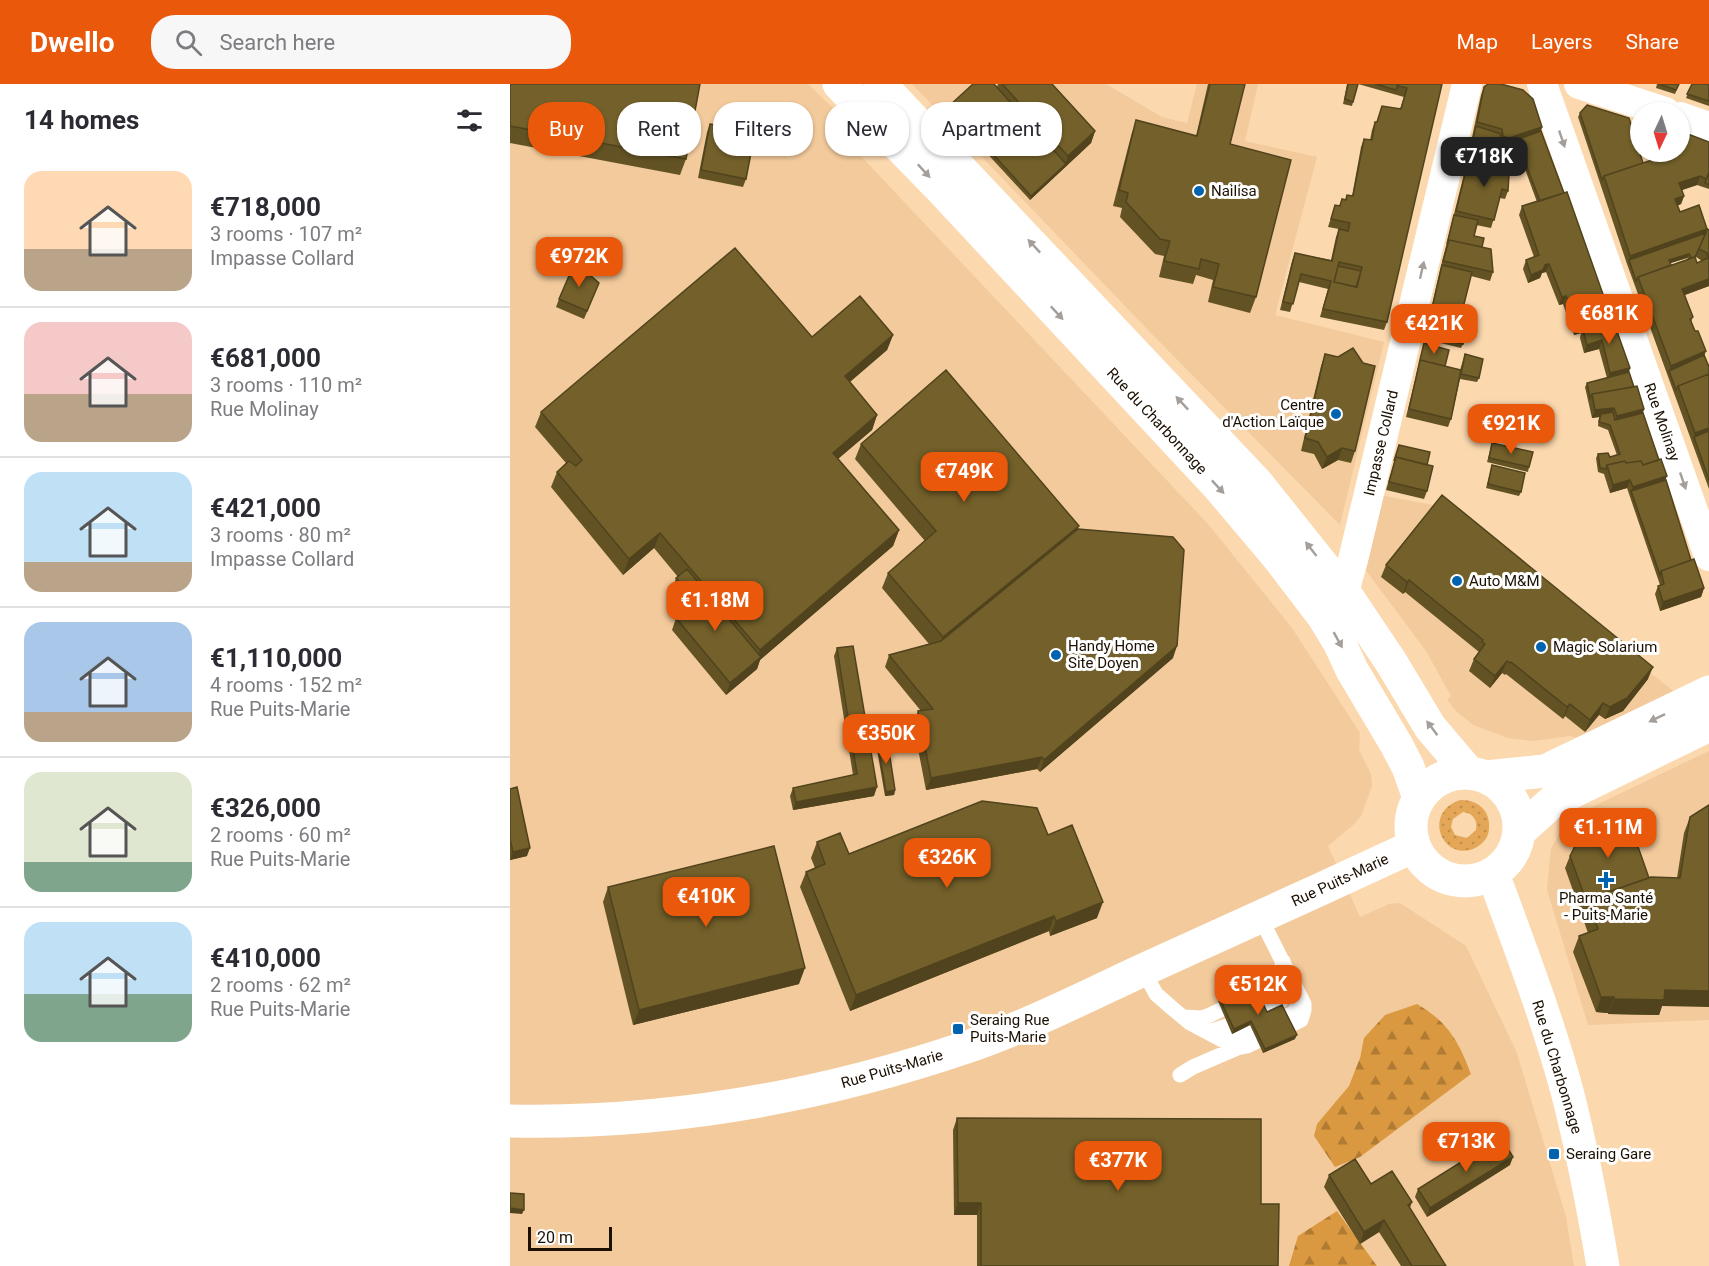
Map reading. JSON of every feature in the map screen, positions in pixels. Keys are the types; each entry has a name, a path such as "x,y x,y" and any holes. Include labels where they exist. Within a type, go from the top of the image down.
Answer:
{"main road":[{"name":"Rue du Charbonnage","path":"839,84 942,190 1218,486 1278,556 1323,616 1340,644 1352,670 1408,767 1419,798"},
{"name":"Rue du Charbonnage","path":"880,84 1256,482 1344,592 1385,652 1430,727 1478,775 1508,792 1518,815 1519,832"},
{"path":"1709,692 1545,771 1450,775 1443,778 1432,784 1419,798 1411,822 1414,846 1422,860 1433,871 1447,879 1462,882 1478,880 1493,874 1506,863 1515,848 1519,832 1552,802 1709,725"},
{"name":"Rue Puits-Marie","path":"510,1121 615,1119 667,1114 759,1102 883,1073 1018,1028 1414,846"},
{"name":"Rue du Charbonnage","path":"1493,874 1551,1039 1566,1089 1581,1150 1603,1266"}],"street":[{"name":"Impasse Collard","path":"1344,592 1467,84"},
{"name":"Rue Molinay","path":"1542,84 1709,556"},
{"path":"1579,84 1634,102"},
{"path":"1690,120 1709,127"}],"lane":[{"path":"1180,1075 1243,1037 1293,1013 1296,1009 1299,995 1260,917"},
{"path":"1184,1017 1201,1018 1210,1015 1272,985 1280,973 1282,961"},
{"path":"1143,970 1156,994 1184,1017 1232,1045"},
{"path":"1206,1031 1220,1029 1282,999 1291,978"}],"shaded area":[{"path":"510,84 808,84 827,102 825,156 861,156 1208,524 1292,628 1360,733 1359,750 1371,774 1372,786 1361,816 1328,846 1360,917 1389,904 1400,903 1466,946 1517,1053 1566,1217 1574,1266 510,1266"},
{"path":"912,84 1106,84 1162,117 1187,123 1197,84 1258,84 1245,141 1317,157 1275,315 1384,342 1340,525 981,156 1062,156 1062,102 929,102"},
{"path":"1379,495 1439,506 1681,697 1587,741 1570,736 1534,741 1508,738 1473,725 1454,709 1447,699 1451,696 1426,651 1362,565"},
{"path":"1709,751 1709,1020 1588,1025 1547,890 1551,848 1569,818"},
{"path":"1460,800 1466,800 1481,807 1488,816 1489,822 1486,839 1477,847 1465,851 1447,844 1441,836 1439,826 1441,816 1448,807","holes":["1463,812 1470,814 1476,823 1476,830 1467,838 1455,835 1451,827 1453,819"]}],"green space":[{"path":"1417,1004 1445,1026 1462,1052 1471,1074 1360,1157 1335,1167 1314,1136 1317,1124 1349,1086 1360,1058 1364,1038 1385,1015"},
{"path":"1337,1211 1377,1266 1289,1266 1298,1236"}],"building":[{"path":"510,84 700,84 697,102 617,102 617,146 605,144 605,102 528,102 528,129 510,126"},
{"path":"973,84 994,84 1010,102 953,102"},
{"path":"1002,84 1052,84 1095,131 1068,156 1062,149 1062,102 1018,102"},
{"name":"Nailisa","path":"1210,84 1245,84 1230,144 1291,160 1256,297 1213,287 1219,264 1201,259 1199,269 1164,261 1170,241 1160,239 1126,202 1128,193 1119,190 1136,120 1197,136"},
{"path":"1348,84 1358,84 1353,102 1345,99"},
{"path":"1375,84 1398,84 1396,90"},
{"path":"1398,84 1442,84 1387,322 1323,309 1331,281 1301,274 1293,304 1283,302 1295,253 1332,261 1339,229 1348,231 1350,223 1331,219 1335,205 1340,206 1342,199 1346,200 1347,195 1353,196 1364,139 1372,140 1375,122 1377,122 1382,106 1401,109 1407,88 1398,86","holes":["1339,262 1362,267 1357,287 1334,282"]},
{"path":"1488,84 1501,84 1523,90 1533,99 1542,127 1509,138 1503,136 1502,129 1477,122 1484,87"},
{"path":"1659,84 1679,84 1676,90"},
{"path":"1692,84 1709,84 1709,101 1687,94"},
{"path":"1587,105 1629,118 1630,162 1643,163 1604,176 1602,180 1580,113"},
{"path":"710,124 713,125 713,156 750,156 746,179 701,170"},
{"path":"1476,126 1501,134 1498,151 1502,153 1502,159 1484,165 1468,162 1467,166"},
{"path":"1541,131 1564,193 1540,201 1523,157 1517,159 1511,142"},
{"path":"1690,135 1709,142 1709,172 1706,179 1700,176 1679,183 1684,196 1675,199 1680,212 1699,205 1707,229 1630,256 1604,176 1646,162 1690,162"},
{"path":"670,156 687,156 686,159"},
{"path":"995,156 1059,156 1066,164 1031,196"},
{"path":"1510,157 1508,191 1502,189 1494,220 1456,211 1468,162 1484,165"},
{"path":"1709,172 1709,185 1705,183"},
{"path":"1567,192 1611,317 1577,327 1566,296 1562,297 1549,264 1545,265 1543,270 1531,275 1526,260 1539,255 1522,206"},
{"path":"1454,215 1478,220 1474,236 1484,238 1482,247 1449,240 1447,244"},
{"path":"1707,229 1709,230 1709,279 1682,289 1693,317 1690,319 1706,351 1671,366 1638,277 1695,257 1697,263 1708,258 1707,253 1699,249"},
{"path":"1706,233 1695,257 1691,258 1689,254 1669,260 1671,265 1638,277 1636,281 1629,260"},
{"path":"1449,240 1491,249 1493,272 1443,261"},
{"path":"735,248 812,337 860,296 893,335 845,376 877,415 833,453 899,530 760,650 660,533 629,559 557,472 569,461 576,466 582,460 541,412"},
{"path":"575,262 599,283 587,311 559,299"},
{"path":"1442,265 1472,272 1460,320 1468,323 1463,344 1426,335"},
{"path":"1338,266 1361,271 1356,287 1334,282"},
{"path":"1613,320 1630,368 1610,373 1602,340 1587,345 1583,330"},
{"path":"1424,343 1449,350 1445,366 1420,360 1419,364"},
{"name":"Centre d'Action Laïque","path":"1353,348 1363,363 1375,366 1355,451 1342,448 1327,457 1318,442 1305,438 1325,354 1338,357"},
{"path":"1465,354 1483,359 1479,378 1461,374"},
{"path":"1704,355 1709,374 1678,386 1676,390 1669,371"},
{"path":"1420,360 1461,370 1451,419 1409,409"},
{"path":"946,370 1079,526 943,637 888,573 936,531 861,444"},
{"path":"1629,372 1634,387 1592,394 1590,398 1587,383"},
{"path":"1709,374 1709,428 1695,433 1678,386"},
{"path":"1637,386 1644,409 1617,416 1614,408 1595,410 1592,394"},
{"path":"1613,412 1615,420 1643,413 1659,460 1643,465 1641,461 1626,463 1625,461 1607,465 1606,469 1600,468 1598,454 1608,453 1610,457 1620,454 1610,425 1599,422 1601,414"},
{"path":"1709,431 1709,480 1694,437"},
{"path":"1492,443 1533,452 1529,467 1489,458"},
{"path":"1399,445 1430,452 1427,465 1396,457 1394,461"},
{"path":"1396,457 1433,466 1427,491 1389,482"},
{"path":"1661,459 1667,476 1633,487 1630,480 1613,485 1607,465 1625,461 1626,463 1641,461 1643,465"},
{"path":"1492,465 1525,473 1521,492 1488,484"},
{"path":"1666,480 1691,560 1661,571 1660,575 1631,491"},
{"path":"1442,495 1653,667 1627,698 1610,707 1603,703 1590,720 1570,704 1567,707 1511,662 1507,661 1495,676 1474,659 1485,644 1483,640 1409,580 1407,582 1386,565"},
{"name":"Handy Home Site Doyen","path":"1078,529 1173,537 1184,550 1177,646 1044,760 1042,757 931,778 918,711 933,709 889,655 941,641"},
{"path":"1694,559 1704,588 1663,602 1658,586 1664,584 1661,571"},
{"path":"687,569 761,657 730,683 676,618 696,601 676,578"},
{"path":"853,646 877,787 796,802 793,788 857,774 837,648"},
{"path":"887,738 895,790 886,792 877,740"},
{"path":"517,787 530,848 513,852 510,839 510,789"},
{"path":"982,801 1037,808 1048,835 1072,825 1103,902 1056,921 1054,916 856,995 806,872 825,864 817,842 840,833 849,854"},
{"path":"1709,805 1709,991 1665,990 1664,1000 1601,997 1579,936 1598,929 1588,899 1651,877 1680,878 1690,817"},
{"name":"Pharma Santé - Puits-Marie","path":"1628,818 1649,878 1588,899 1587,903 1570,856 1581,834"},
{"path":"774,846 805,968 639,1010 608,887"},
{"path":"1253,982 1267,1012 1282,1005 1297,1035 1265,1049 1251,1021 1234,1029 1219,997"},
{"path":"957,1118 1261,1119 1261,1204 1279,1204 1278,1266 981,1266 981,1203 958,1203"},
{"path":"1501,1137 1513,1157 1430,1208 1418,1189"},
{"path":"1355,1159 1371,1184 1392,1171 1412,1202 1408,1205 1446,1266 1412,1266 1384,1220 1364,1232 1329,1175"},
{"path":"510,1193 524,1194 524,1210 510,1208"}],"place":[{"name":"Nailisa","path":"1199,191"},
{"name":"Centre d'Action Laïque","path":"1336,414"},
{"name":"Auto M&M","path":"1457,581"},
{"name":"Magic Solarium","path":"1541,647"},
{"name":"Handy Home Site Doyen","path":"1056,655"},
{"name":"Pharma Santé - Puits-Marie","path":"1606,880"},
{"name":"Seraing Rue Puits-Marie","path":"958,1029"},
{"name":"Seraing Gare","path":"1554,1154"}]}
